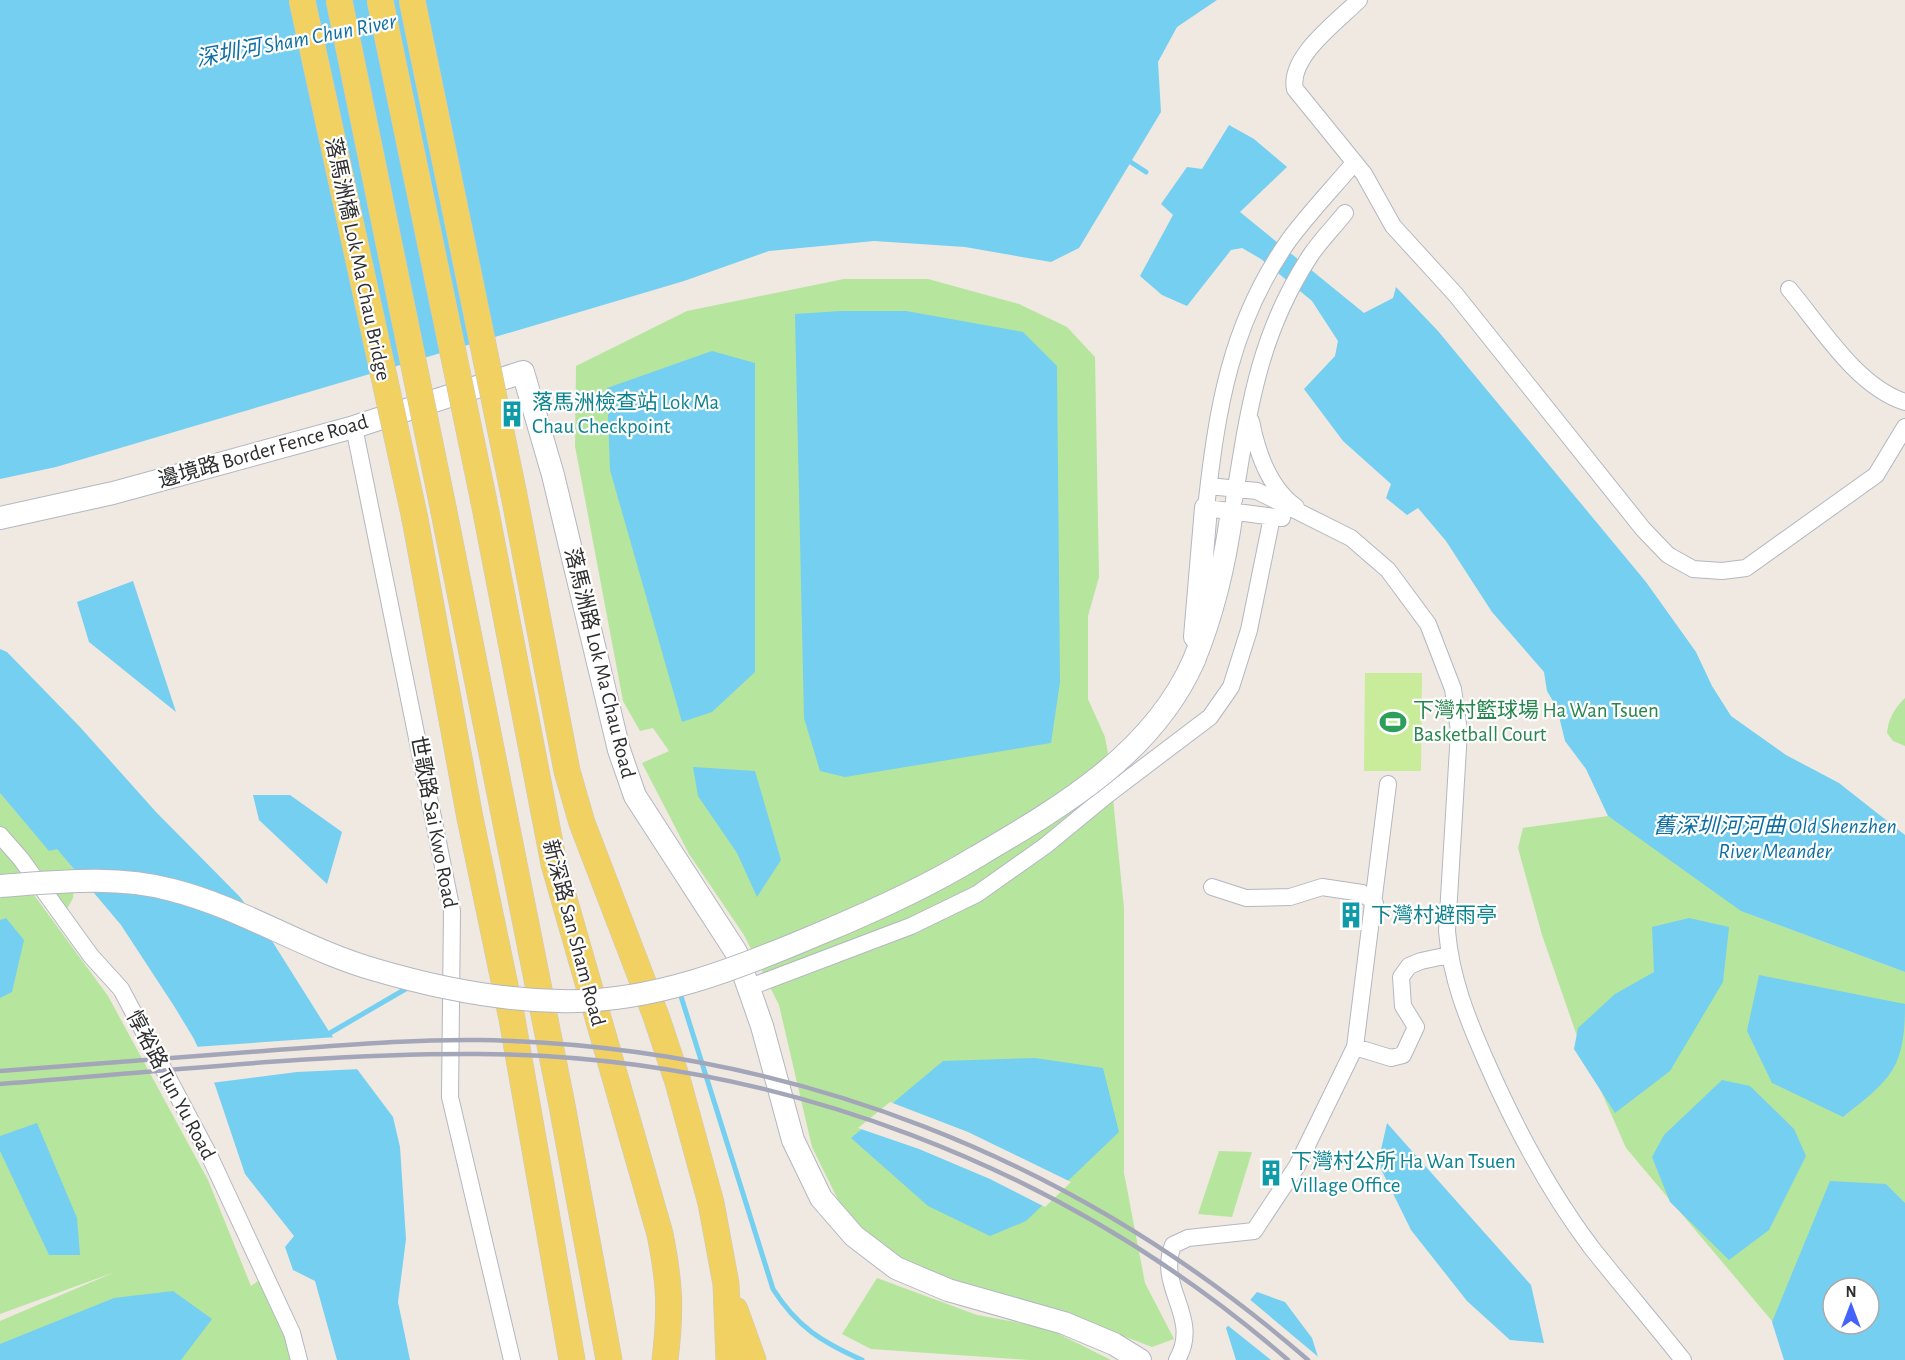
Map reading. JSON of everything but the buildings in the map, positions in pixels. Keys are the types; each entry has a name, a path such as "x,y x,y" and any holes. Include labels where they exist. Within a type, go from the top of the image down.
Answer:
{"main road":[{"name":"落馬洲橋 Lok Ma Chau Bridge","path":"302,0 414,519 470,818 512,1019 572,1360"},
{"name":"落馬洲橋 Lok Ma Chau Bridge","path":"339,0 444,512"},
{"name":"新深路 San Sham Road","path":"380,0 484,502 529,746 554,864 660,1234 669,1281 670,1315 665,1360"},
{"name":"新深路 San Sham Road","path":"412,0 514,495 567,771 582,823 656,1016 678,1082 711,1203 726,1284 729,1360"},
{"name":"新深路 San Sham Road","path":"444,512 561,1100 609,1360"},
{"name":"新深路 San Sham Road","path":"726,1284 753,1360"}],"street":[{"path":"1359,0 1304,54 1293,78 1295,89 1364,174 1393,226 1456,295 1643,529 1668,555 1693,569 1722,572 1746,568 1876,475 1900,431 1905,427"},
{"path":"1194,660 1200,559 1207,497 1218,408 1231,356 1274,265 1290,240 1354,163"},
{"path":"0,886 117,881 144,884 214,903 321,950 375,970 474,993 560,1001 618,998 698,981 878,909 952,872 1038,820 1122,759 1165,714 1182,686 1209,622 1225,563 1249,408 1256,374 1273,323 1311,254 1345,213"},
{"path":"1789,289 1857,372 1873,387 1905,402"},
{"name":"邊境路 Border Fence Road","path":"0,518 113,493 354,428 523,372"},
{"name":"落馬洲路 Lok Ma Chau Road","path":"523,372 553,475 619,750 635,796 736,952 750,987 800,1159 821,1198 854,1236 875,1255 921,1280 976,1299 1064,1323 1114,1344 1140,1360"},
{"path":"1249,408 1257,453 1273,481 1293,505 1317,522"},
{"name":"世歌路 Sai Kwo Road","path":"354,428 452,910 450,1097 512,1360"},
{"path":"1234,500 1257,491 1351,538 1388,570 1428,624 1453,689 1459,731 1448,910 1449,955 1467,1020 1497,1086 1545,1176 1590,1246 1683,1360"},
{"path":"1207,497 1234,500 1272,517 1317,522"},
{"path":"750,987 911,926 977,894 1045,846 1112,791 1210,717 1232,687 1249,630 1272,517"},
{"path":"1177,1360 1187,1336 1167,1266 1173,1245 1188,1238 1254,1231 1297,1166 1355,1047 1375,903 1388,783"},
{"name":"惇裕路 Tun Yu Road","path":"0,835 21,859 92,956 121,989 209,1155 292,1333 299,1360"},
{"path":"1212,887 1246,898 1290,897 1322,887 1362,893 1375,903"},
{"path":"1355,1047 1380,1056 1403,1055 1416,1027 1403,1006 1401,977 1409,966 1449,955"}],"green space":[{"path":"844,279 928,279 1019,304 1067,327 1095,357 1099,577 1088,616 1088,699 1105,737 1109,759 1124,908 1124,1173 1145,1283 1174,1339 1152,1347 1053,1309 919,1271 848,1220 812,1147 779,1005 744,935 689,854 642,763 669,751 653,728 640,731 623,701 575,446 576,366 687,311"},
{"name":"下灣村籃球場 Ha Wan Tsuen Basketball Court","path":"1365,673 1422,673 1421,771 1364,771"},
{"path":"1905,698 1905,746 1893,741 1887,733 1893,714"},
{"path":"0,793 49,850 57,848 76,872 73,898 62,918 26,884 108,996 208,1180 251,1286 265,1276 298,1360 0,1360 0,1321 115,1272 0,1314"},
{"path":"1608,816 1752,915 1905,972 1905,1360 1805,1360 1626,1148 1577,1036 1542,935 1518,848 1523,828"},
{"path":"1219,1151 1252,1152 1232,1217 1198,1214"},
{"path":"877,1278 977,1315 1047,1328 1111,1360 1029,1360 871,1349 842,1334"}],"water":[{"name":"深圳河 Sham Chun River","path":"0,0 1217,0 1177,27 1158,62 1161,112 1079,248 1051,262 965,247 874,241 769,251 684,281 56,467 0,479"},
{"name":"舊深圳河河曲 Old Shenzhen River Meander","path":"1229,125 1254,139 1287,167 1240,212 1364,313 1393,298 1396,287 1438,331 1646,582 1696,652 1712,686 1731,716 1786,755 1839,783 1905,835 1905,972 1741,911 1608,816 1586,769 1565,741 1557,708 1547,691 1544,672 1492,612 1446,541 1418,508 1407,515 1386,498 1391,484 1343,441 1304,389 1335,356 1338,341 1312,301 1261,259 1242,248 1231,250 1187,306 1162,295 1140,276 1173,215 1161,204 1187,167 1202,169"},
{"path":"906,311 1023,332 1057,366 1060,682 1051,743 845,777 820,771 804,718 795,314"},
{"path":"712,351 755,363 755,672 712,712 682,722 610,470 607,388"},
{"path":"133,581 176,712 89,642 77,602"},
{"path":"0,649 7,652 80,727 156,812 240,897 267,933 330,1033 393,1117 400,1147 406,1239 398,1302 410,1360 337,1360 315,1281 293,1270 285,1247 294,1236 245,1174 215,1085 194,1039 121,925 57,849 49,851 0,793"},
{"path":"693,767 755,771 781,860 757,897 737,853 698,796"},
{"path":"253,795 290,795 342,832 327,884 259,820"},
{"path":"6,918 24,940 12,992 0,998 0,920"},
{"path":"1689,918 1729,927 1723,982 1670,1071 1615,1113 1574,1049 1578,1028 1615,994 1654,972 1652,927"},
{"path":"1759,975 1905,1004 1902,1044 1892,1071 1884,1082 1843,1117 1772,1083 1747,1031"},
{"path":"1035,1058 1103,1068 1119,1132 1026,1221 990,1236 928,1206 851,1138 943,1061"},
{"path":"1722,1080 1750,1086 1794,1129 1806,1156 1769,1230 1729,1260 1670,1202 1652,1157 1664,1135"},
{"path":"37,1123 77,1218 80,1255 49,1255 0,1151 0,1136"},
{"path":"1387,1123 1531,1285 1544,1343 1510,1340 1467,1301 1411,1230 1378,1163"},
{"path":"1830,1181 1886,1184 1905,1203 1905,1360 1784,1360 1772,1322"},
{"path":"173,1291 212,1319 181,1360 0,1360 0,1344 114,1298"},
{"path":"1257,1292 1285,1302 1312,1338 1319,1360 1236,1360 1226,1328"}],"pier":[{"path":"336,1037 360,1069 297,1072 211,1083 194,1047"},
{"path":"890,1102 968,1132 1071,1182 1045,1207 990,1179 919,1149 858,1128"},
{"path":"1248,1298 1322,1360 1271,1360 1226,1324"}],"waterway":[{"path":"1129,161 1146,172"},
{"path":"330,1033 409,987"},
{"path":"679,990 773,1289 791,1314 812,1332 835,1347 862,1360"}],"railway":[{"path":"0,1071 345,1045 453,1040 595,1047 707,1064 817,1090 923,1126 1025,1171 1124,1225 1218,1288 1308,1360"},
{"path":"0,1084 299,1060 478,1054 589,1059 698,1075 806,1100 910,1135 1012,1178 1109,1230 1201,1291 1288,1360"}],"place":[{"name":"落馬洲檢查站 Lok Ma Chau Checkpoint","path":"512,414"},
{"name":"下灣村籃球場 Ha Wan Tsuen Basketball Court","path":"1393,722"},
{"name":"下灣村避雨亭","path":"1351,915"},
{"name":"下灣村公所 Ha Wan Tsuen Village Office","path":"1271,1173"}]}
